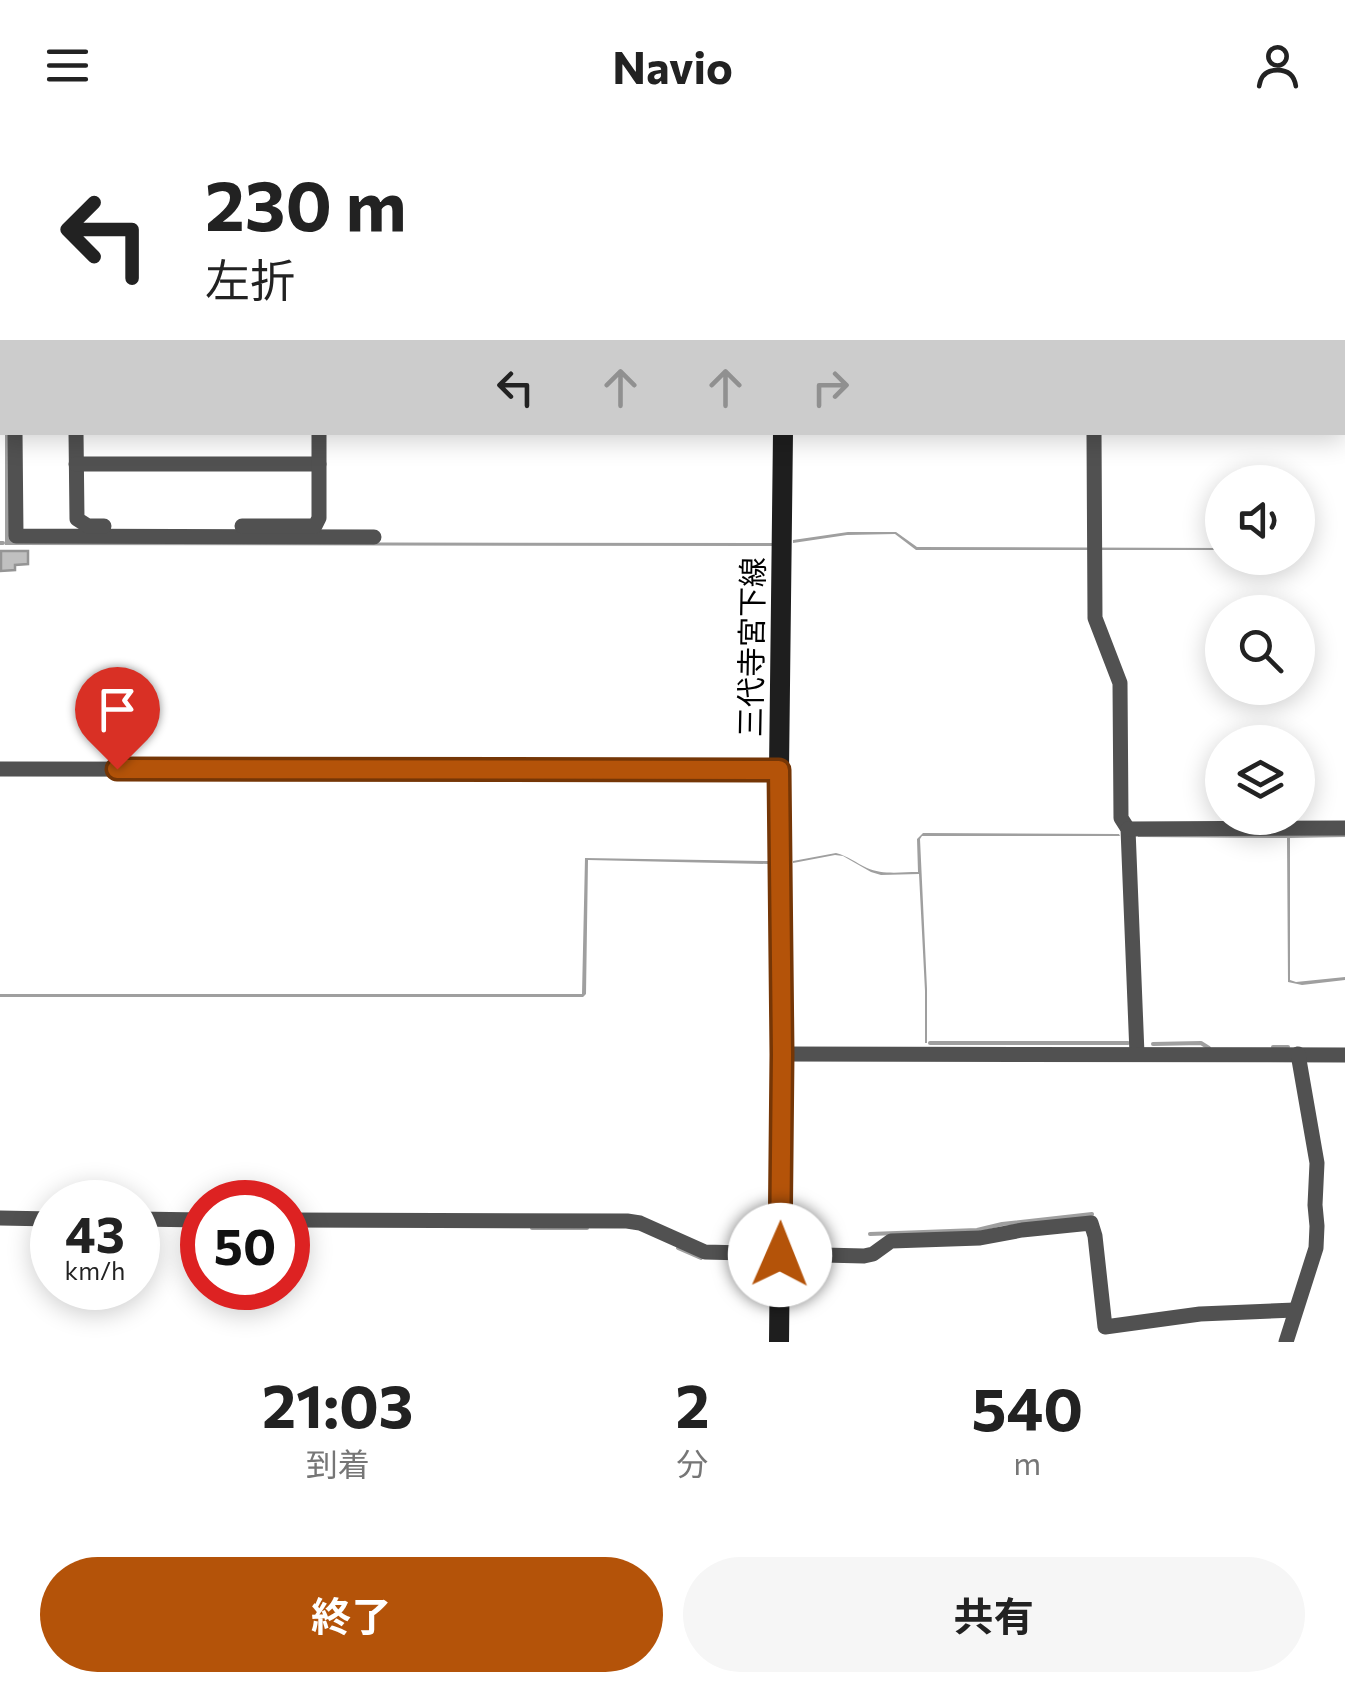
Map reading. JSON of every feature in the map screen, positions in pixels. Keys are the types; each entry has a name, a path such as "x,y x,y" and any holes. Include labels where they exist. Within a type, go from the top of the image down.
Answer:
{"main road":[{"name":"三代寺宮下線","path":"779,1342 782,435"}],"street":[{"path":"15,435 16,536 374,537"},
{"path":"76,435 77,519 88,526 314,526 320,518 319,435"},
{"path":"1094,435 1095,618 1120,683 1122,818 1128,830 1137,1054"},
{"path":"76,464 320,464"},
{"path":"0,769 779,770"},
{"path":"1128,830 1345,828"},
{"path":"782,1054 1345,1055"},
{"path":"1286,1342 1316,1248 1318,1226 1318,1163 1298,1054"},
{"path":"0,1218 30,1218"},
{"path":"310,1220 627,1221 705,1252 864,1256 891,1241 980,1238 1092,1224 1105,1328 1200,1314 1295,1310"}],"shaded area":[{"path":"5,435 9,435 13,542 772,543 772,546 5,545"},
{"path":"848,532 896,532 917,547 1205,550 916,550 895,534 793,540"},
{"path":"923,833 1120,836 922,836 927,1043 919,874 881,875 835,855 793,863 836,853 844,856 873,870 918,872 917,839"},
{"path":"1345,834 1290,838 1290,980 1345,980 1302,985 1288,982 1287,838 1138,837"},
{"path":"585,858 769,861 768,864 588,860 583,997 0,997 582,994"}],"building":[{"path":"1,551 28,551 28,564 1,571"}],"waterway":[{"path":"930,1043 1128,1043"},
{"path":"1153,1044 1201,1043 1209,1048"},
{"path":"1273,1047 1288,1047"},
{"path":"870,1234 977,1230 1092,1214"},
{"path":"532,1228 587,1228"},
{"path":"678,1248 701,1258"},
{"path":"745,1260 755,1266 763,1283 767,1283"},
{"path":"791,1283 800,1264 809,1262"}],"route":[{"path":"117,769 779,770 780,1255"}]}
